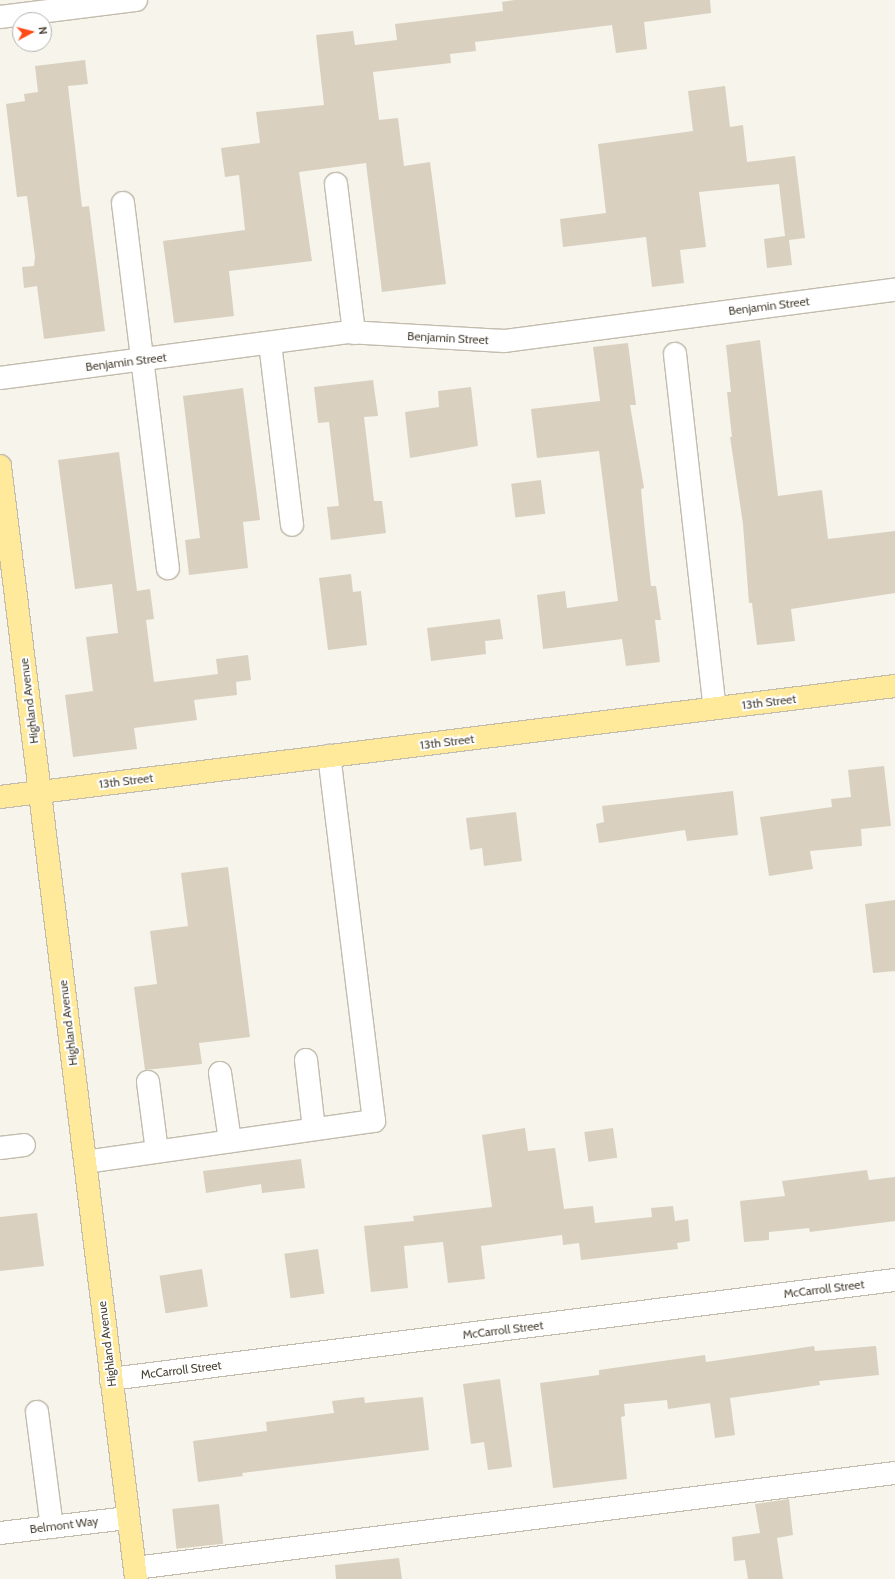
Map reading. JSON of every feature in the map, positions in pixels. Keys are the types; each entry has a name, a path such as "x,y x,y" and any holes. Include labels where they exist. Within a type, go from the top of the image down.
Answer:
{"main road":[{"name":"Highland Avenue","path":"0,466 136,1574"},
{"name":"13th Street","path":"0,797 895,686"}],"street":[{"path":"0,17 136,0"},
{"path":"336,184 354,333"},
{"path":"123,203 168,568"},
{"name":"Benjamin Street","path":"0,378 354,333 505,341 895,290"},
{"path":"270,343 292,525"},
{"path":"675,354 715,708"},
{"path":"85,1162 374,1121 329,756"},
{"path":"306,1060 314,1129"},
{"path":"220,1073 230,1141"},
{"path":"148,1082 156,1152"},
{"path":"0,1148 24,1145"},
{"name":"McCarroll Street","path":"111,1379 895,1280"},
{"path":"37,1412 52,1527"},
{"path":"136,1574 895,1473"},
{"name":"Belmont Way","path":"0,1533 128,1518"}],"building":[{"path":"515,0 710,0 711,13 644,22 647,49 616,53 612,25 475,42 476,51 450,54 451,63 373,72 379,120 398,118 404,166 430,162 446,284 382,292 366,163 299,172 312,261 229,271 234,316 174,323 163,241 245,230 239,175 225,177 221,148 260,143 256,112 324,105 316,35 353,31 355,45 397,40 395,24 503,11 502,2"},
{"path":"85,60 88,84 68,86 82,207 89,206 105,331 44,339 37,286 24,288 22,267 34,266 35,257 27,196 17,197 6,104 25,101 24,94 38,92 35,66"},
{"path":"725,86 730,127 743,125 747,162 795,156 805,238 789,240 792,265 767,268 764,239 785,236 779,184 699,192 706,247 680,250 684,283 652,287 646,237 563,247 560,219 606,213 598,144 693,131 688,91"},
{"path":"760,340 778,496 822,490 828,539 895,531 895,593 791,609 795,641 757,645 752,603 749,603 743,524 730,437 732,437 727,392 731,392 726,345"},
{"path":"628,343 636,405 630,405 644,488 641,489 651,586 656,586 661,620 655,620 660,662 626,666 622,639 543,649 537,595 565,591 567,608 618,601 599,451 537,458 531,409 600,401 593,347"},
{"path":"373,380 378,416 364,417 374,501 382,501 386,533 331,540 327,507 339,506 329,422 318,423 314,387"},
{"path":"471,387 478,446 410,458 405,412 439,407 438,391"},
{"path":"243,388 260,520 243,522 248,568 189,575 185,540 200,538 183,396"},
{"path":"119,452 137,591 150,589 154,619 146,620 154,682 218,674 216,659 248,655 251,680 236,682 237,695 194,700 197,720 134,728 137,749 73,757 65,695 93,691 86,637 118,633 112,584 75,589 58,460"},
{"path":"541,480 545,514 515,517 511,484"},
{"path":"351,574 353,592 361,591 367,645 328,650 319,578"},
{"path":"500,619 503,639 485,641 486,654 431,661 427,628"},
{"path":"884,766 891,826 861,829 862,846 810,851 813,869 769,876 760,817 832,807 831,799 851,797 848,770"},
{"path":"733,791 738,835 687,841 685,830 599,843 596,824 604,822 602,806"},
{"path":"516,812 522,861 484,866 482,848 470,850 466,818"},
{"path":"228,867 250,1037 199,1043 202,1064 145,1070 134,987 157,984 150,931 188,926 181,873"},
{"path":"895,900 895,971 873,973 865,904"},
{"path":"525,1128 528,1151 555,1148 564,1209 593,1206 595,1223 652,1217 651,1208 673,1206 675,1221 688,1219 690,1241 677,1243 678,1249 581,1260 579,1243 563,1245 562,1235 481,1246 485,1279 448,1283 443,1242 404,1246 408,1288 371,1292 364,1226 414,1221 413,1216 492,1207 482,1135"},
{"path":"613,1128 617,1158 588,1162 584,1132"},
{"path":"301,1159 305,1188 262,1193 261,1184 206,1193 203,1171"},
{"path":"867,1170 869,1180 895,1177 895,1221 810,1232 809,1228 769,1232 769,1240 744,1242 740,1201 785,1196 782,1181"},
{"path":"37,1213 44,1266 0,1271 0,1217"},
{"path":"318,1249 324,1294 291,1298 284,1254"},
{"path":"202,1269 208,1307 165,1313 160,1276"},
{"path":"814,1346 815,1351 876,1346 879,1375 819,1381 820,1385 730,1398 735,1435 715,1438 710,1403 668,1409 667,1400 624,1404 625,1416 621,1417 627,1479 553,1488 540,1383 599,1375 599,1370 705,1355 706,1362"},
{"path":"500,1379 512,1467 488,1470 484,1442 471,1444 463,1384"},
{"path":"364,1397 365,1403 423,1397 429,1450 242,1473 243,1476 198,1482 193,1441 267,1431 266,1422 334,1413 332,1401"},
{"path":"789,1499 793,1535 777,1538 783,1579 748,1579 745,1560 734,1561 732,1537 760,1533 755,1504"},
{"path":"219,1504 223,1544 176,1549 172,1509"},
{"path":"399,1558 402,1579 336,1579 335,1565"}]}
